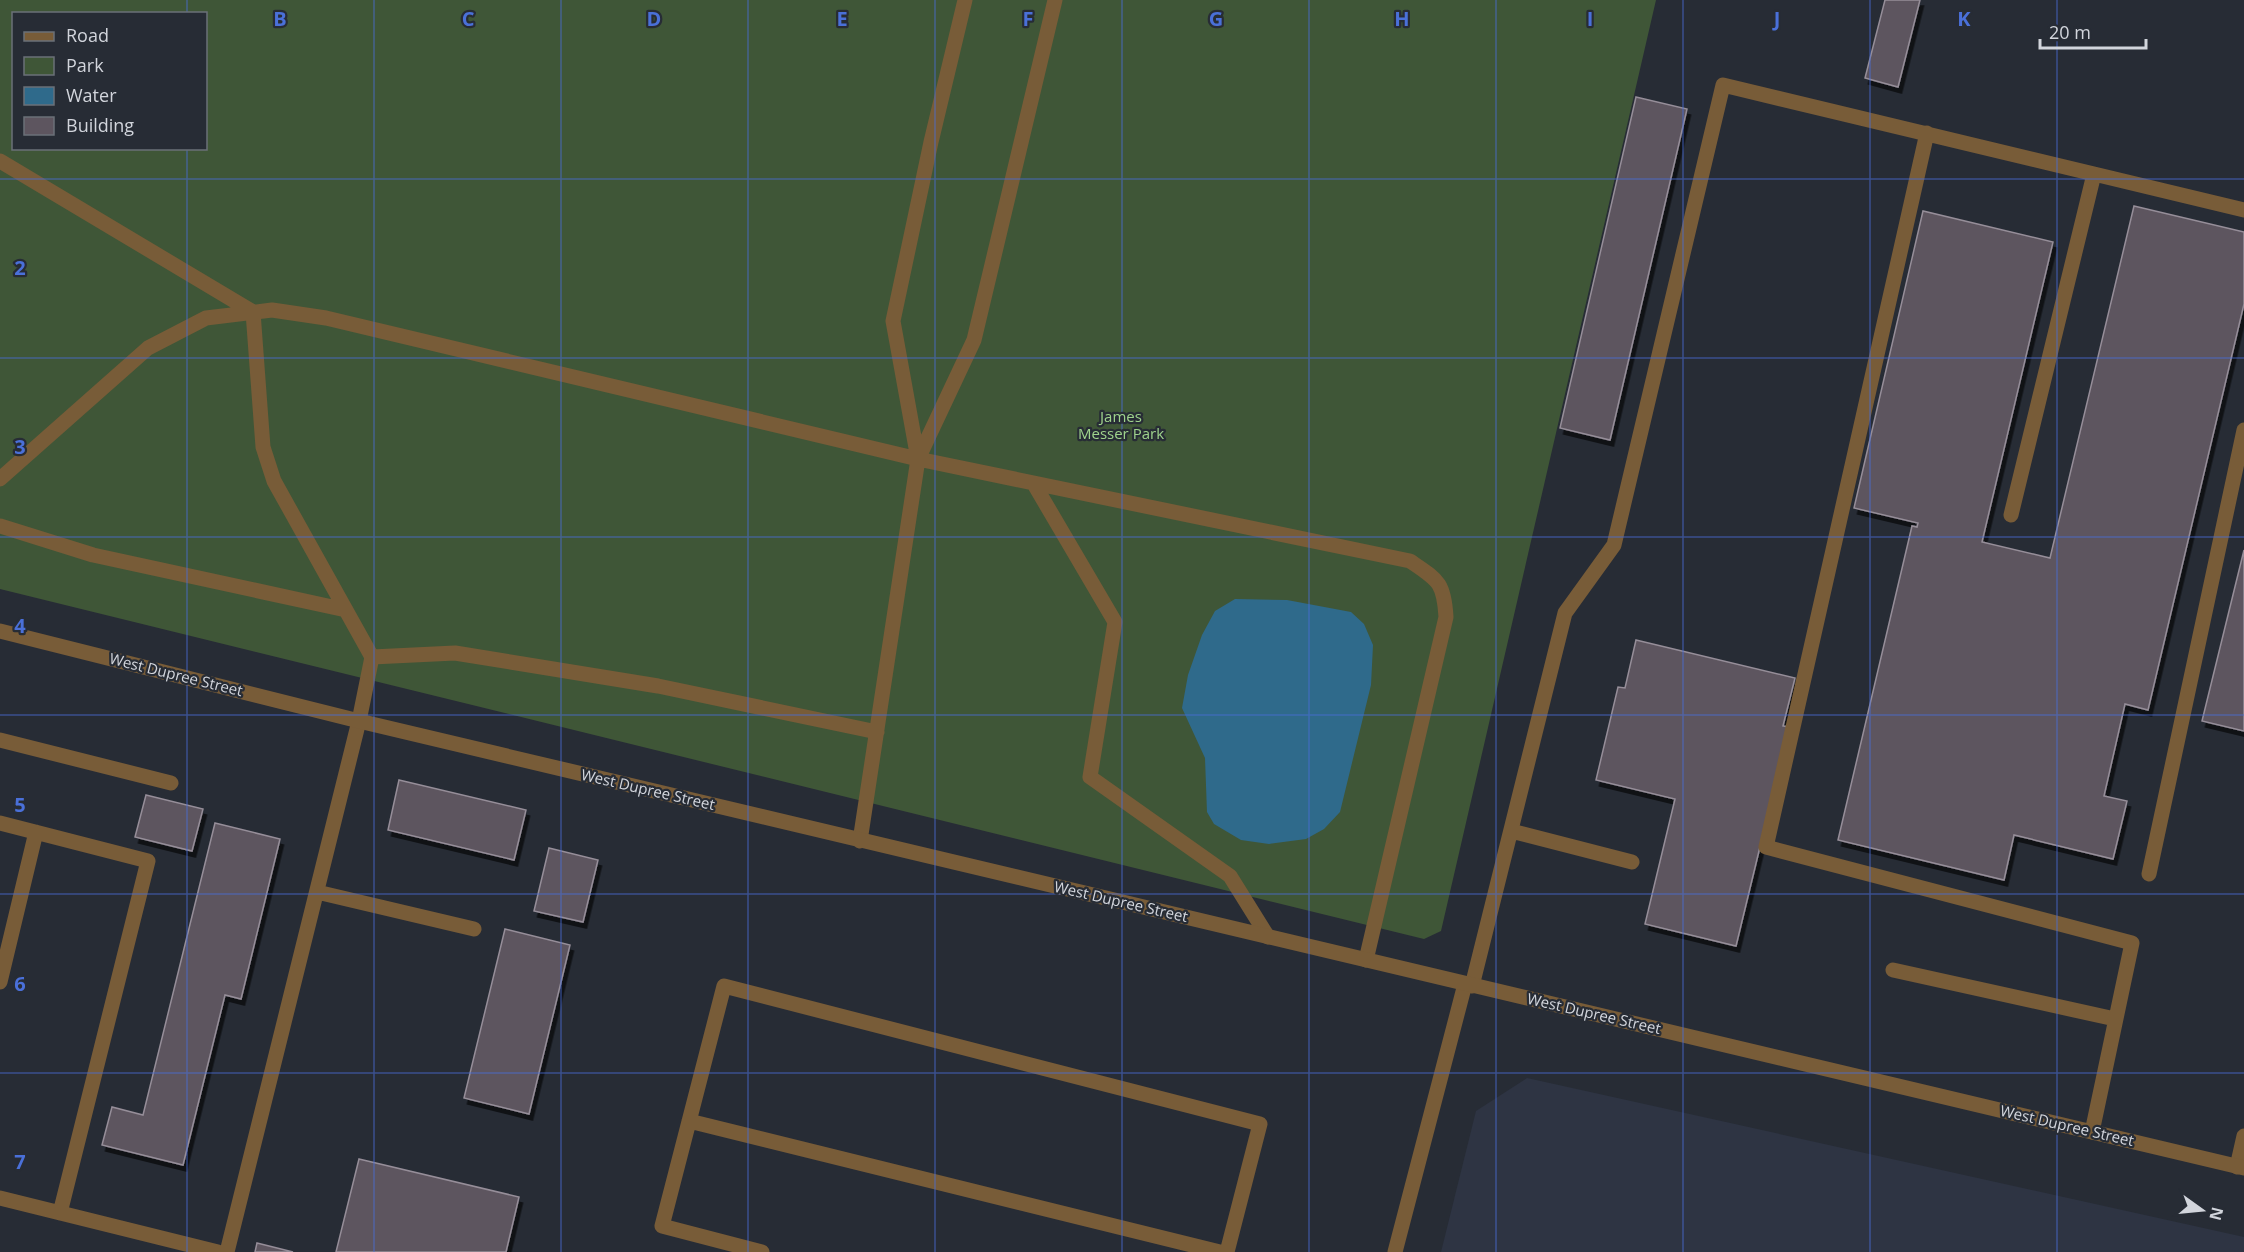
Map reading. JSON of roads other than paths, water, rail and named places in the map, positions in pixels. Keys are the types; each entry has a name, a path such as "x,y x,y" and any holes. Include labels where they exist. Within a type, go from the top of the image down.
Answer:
{"street":[{"path":"918,459 893,321 931,142 965,0"},
{"path":"860,841 918,459 974,340 1055,0"},
{"path":"1395,1252 1511,831 1565,613 1614,545 1723,85 2244,210"},
{"path":"1927,133 1766,848 2132,943 2092,1132"},
{"path":"0,161 253,312"},
{"path":"2011,515 2094,174"},
{"path":"0,479 148,348 206,318 272,310 326,318 918,459 1410,561 1437,579 1445,598 1446,617 1365,960"},
{"path":"227,1252 360,721 372,657 274,480 263,447 253,312"},
{"path":"2149,874 2239,477 2244,430"},
{"path":"1034,484 1115,622 1090,777 1230,876 1268,937"},
{"path":"0,526 93,555 346,609"},
{"name":"West Dupree Street","path":"0,631 360,721 860,841 2240,1168"},
{"path":"372,657 455,653 658,686 876,732"},
{"path":"0,740 171,783"},
{"path":"0,823 148,861 60,1213"},
{"path":"1511,831 1632,862"},
{"path":"0,982 36,832"},
{"path":"317,892 474,929"},
{"path":"1893,970 2115,1019"},
{"path":"762,1252 662,1226 724,986 1260,1124 1227,1252"},
{"path":"689,1121 1220,1252"},
{"path":"2240,1168 2244,1136"},
{"path":"0,1198 218,1252"},
{"path":"151,1252 155,1237"}],"water":[{"path":"1235,599 1287,600 1351,612 1364,624 1373,645 1371,685 1340,812 1324,829 1306,839 1269,844 1241,840 1214,824 1207,812 1205,758 1182,708 1188,675 1202,635 1215,611"}],"park label":[{"name":"James Messer Park","path":"1121,426"}]}
